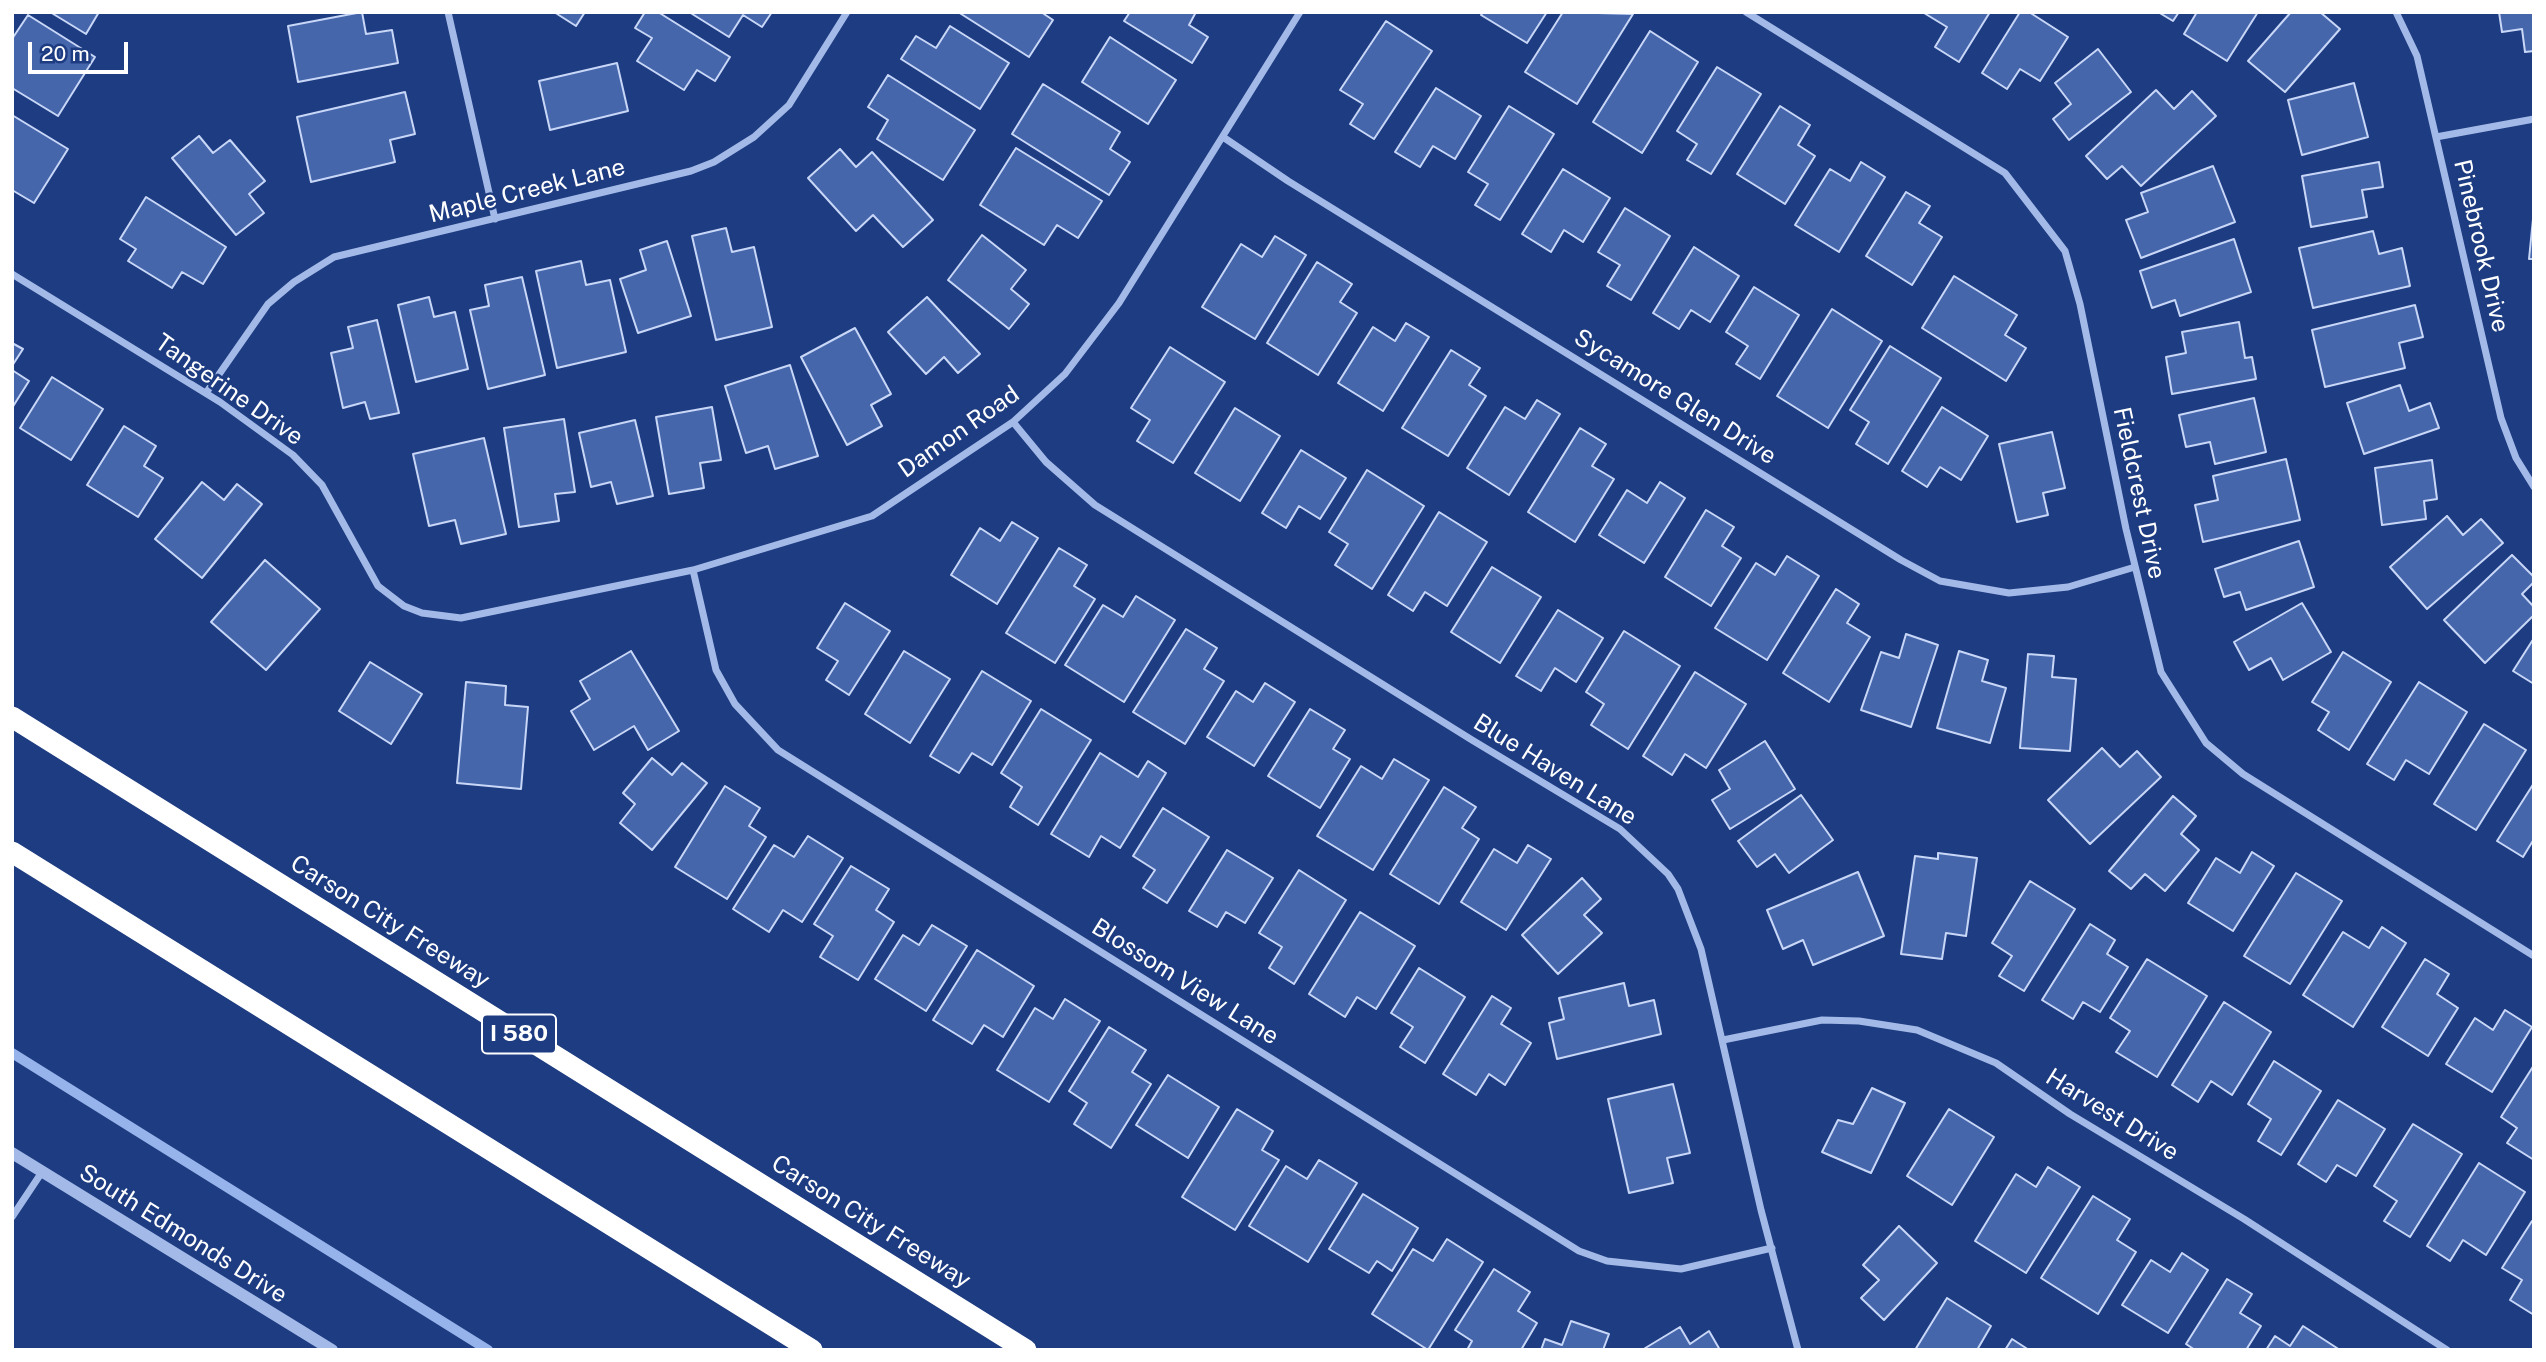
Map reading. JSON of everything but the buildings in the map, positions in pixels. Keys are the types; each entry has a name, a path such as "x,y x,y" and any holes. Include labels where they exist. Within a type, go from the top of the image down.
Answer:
{"highway":[{"name":"Carson City Freeway","path":"12,717 1026,1350"},
{"path":"12,852 813,1350"}],"street":[{"path":"448,12 495,219"},
{"name":"Maple Creek Lane","path":"206,393 268,304 294,282 334,257 691,171 714,162 754,137 789,105 847,12"},
{"name":"Damon Road","path":"534,603 692,570 872,516 1013,422 1065,374 1119,303 1300,12"},
{"name":"Fieldcrest Drive","path":"1746,12 2005,173 2037,210 2065,251 2080,304 2135,567 2161,672 2206,743 2243,774 2534,956"},
{"name":"Pinebrook Drive","path":"2396,12 2417,56 2501,418 2516,458 2534,487"},
{"path":"2436,137 2534,119"},
{"name":"Sycamore Glen Drive","path":"1223,137 1288,181 1901,560 1940,581 2009,593 2068,587 2135,567"},
{"name":"Tangerine Drive","path":"12,274 206,393 293,455 322,485 378,586 404,606 422,613 461,618 534,603"},
{"name":"Blue Haven Lane","path":"1013,422 1046,462 1095,505 1472,740 1620,828 1678,888 1701,948 1798,1350"},
{"name":"Blossom View Lane","path":"692,570 716,670 734,704 778,750 790,758 1579,1251 1607,1261 1681,1269 1772,1248"},
{"name":"Harvest Drive","path":"1723,1040 1822,1020 1859,1021 1917,1030 1984,1059 2244,1219 2447,1350"},
{"name":"South Edmonds Drive","path":"12,1153 332,1350"},
{"path":"12,1217 42,1172"}],"waterway":[{"path":"12,1053 488,1350"}]}
